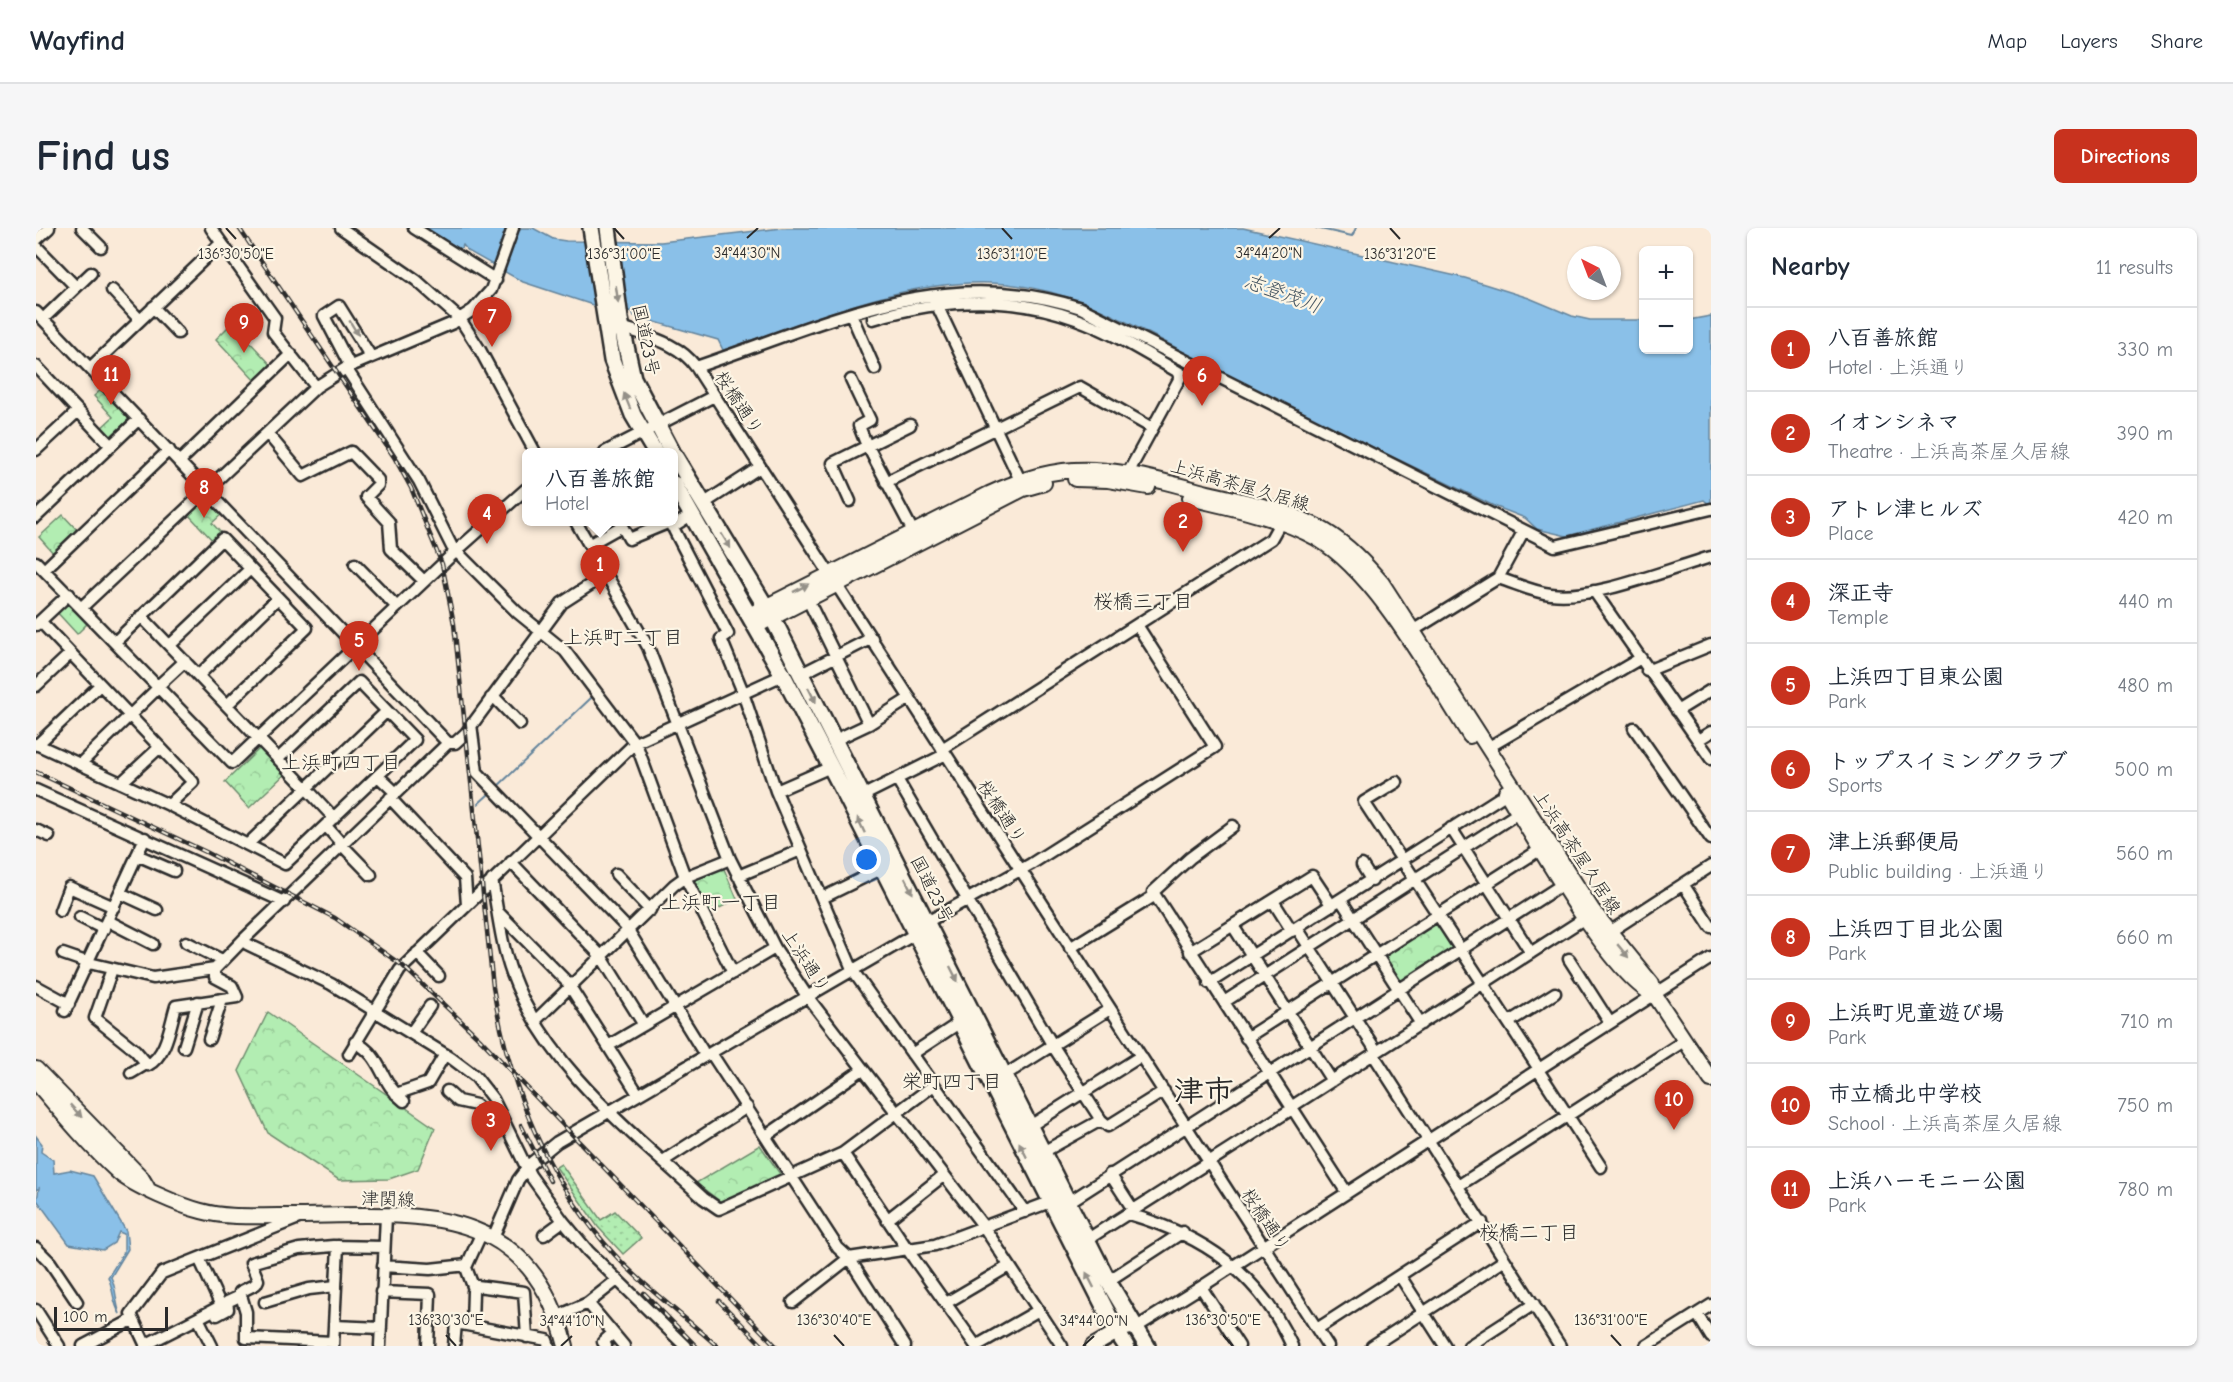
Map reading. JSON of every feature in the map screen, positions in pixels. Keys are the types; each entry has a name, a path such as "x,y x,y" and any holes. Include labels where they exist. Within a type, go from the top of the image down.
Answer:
{"highway":[{"name":"国道23号","path":"591,228 603,316 612,360 633,415 667,448"},
{"name":"国道23号","path":"608,228 621,323 633,378 654,448"},
{"name":"国道23号","path":"678,462 769,611 835,740 881,869 1123,1342"},
{"name":"国道23号","path":"678,491 783,675 831,767 856,799 927,922 1108,1281 1147,1346"}],"main road":[{"name":"上浜高茶屋久居線","path":"916,537 1020,480 1078,470 1128,473 1296,517 1326,531 1364,562 1585,918 1609,953 1638,986 1643,991 1654,994"},
{"name":"上浜高茶屋久居線","path":"752,620 916,537 1023,489 1065,480 1131,483 1280,523 1315,538 1351,564 1410,633 1489,747 1608,933 1652,984 1654,994 1711,1080"},
{"name":"上浜高茶屋久居線","path":"769,611 807,598 833,578"},
{"name":"津関線","path":"36,1069 141,1177 148,1188"},
{"name":"津関線","path":"36,1082 121,1174 167,1199 201,1212 232,1216 386,1216 442,1220 488,1235 508,1246 529,1266 544,1286 558,1316 566,1346"},
{"path":"1093,1346 1123,1342"}],"street":[{"path":"82,228 101,247"},
{"path":"211,228 275,318 273,332 316,387"},
{"path":"341,228 416,280 460,319 480,350 532,448"},
{"path":"414,228 496,280"},
{"path":"82,607 316,387 348,367 460,319 483,300 496,280 513,228"},
{"path":"36,240 47,229"},
{"path":"90,368 221,243"},
{"path":"36,246 76,287"},
{"path":"90,273 40,316 448,743"},
{"path":"112,290 140,320"},
{"path":"696,367 884,304 964,290 1001,291 1042,297 1081,308 1523,532 1560,547 1711,509"},
{"path":"932,295 1020,480"},
{"path":"873,319 937,305 989,301 1055,312 1095,327 1182,374 1128,473"},
{"path":"371,357 339,306 324,316 348,367 419,481 441,527 456,551 517,612 565,651 635,743 686,877 733,973"},
{"path":"153,307 178,333"},
{"path":"851,314 875,369"},
{"name":"桜橋通り","path":"621,323 674,346 690,358 1328,1346"},
{"path":"179,462 291,354"},
{"path":"36,366 40,379 78,411 111,446"},
{"path":"851,380 870,420 859,426 867,446 916,537"},
{"path":"886,482 1080,387 1152,428"},
{"path":"614,448 714,396"},
{"path":"36,450 78,411"},
{"path":"37,515 139,419"},
{"path":"850,501 832,463 910,425"},
{"path":"267,433 286,452 290,462 303,476 351,452 378,480 378,485 366,497 389,522 391,549 424,581"},
{"path":"168,450 40,566 232,763 456,551 522,493"},
{"path":"703,504 760,467"},
{"path":"678,523 691,515"},
{"path":"856,799 897,779 944,751 1271,539 1280,523"},
{"name":"上浜通り","path":"579,526 648,647 730,859 775,948 807,996 984,1227 1062,1346"},
{"path":"590,544 622,526 629,539 660,526"},
{"path":"672,526 728,634 721,639 743,694 776,791 853,971 1025,1212"},
{"path":"1410,633 1498,578 1523,532"},
{"path":"115,642 222,539 307,628 227,705"},
{"path":"1498,578 1550,594 1568,595 1594,591 1711,557"},
{"path":"355,564 397,607"},
{"path":"170,645 250,569"},
{"path":"63,954 89,963 153,978 171,973 214,969 448,743 455,743 566,599 607,574"},
{"path":"1594,591 1641,658 1647,671 1711,759"},
{"path":"69,594 38,623 193,782 169,805"},
{"path":"199,675 278,598"},
{"path":"807,598 869,724"},
{"path":"141,616 334,818"},
{"path":"382,1266 430,1269 465,1265 488,1235 518,1180 527,1168 557,1142 707,1052 915,934 927,922 1020,870 1215,747 1137,625"},
{"path":"801,674 872,638"},
{"path":"1647,671 1711,645"},
{"path":"36,686 70,654"},
{"path":"1489,747 1641,658"},
{"path":"80,764 185,661"},
{"path":"445,1054 430,1081 400,1097 384,1079 379,1062 352,1051 395,975 635,743 783,675"},
{"path":"100,686 37,744 169,805 285,864 415,740 359,681 278,759"},
{"path":"1677,711 1711,690"},
{"path":"491,698 496,699 520,724"},
{"path":"835,740 869,724 910,698"},
{"path":"248,844 387,711"},
{"path":"471,723 477,772 629,931 676,1006 747,1107 838,1248 849,1258 905,1346"},
{"path":"1634,728 1711,839"},
{"path":"1698,740 1711,732"},
{"path":"121,783 160,747"},
{"path":"776,791 831,767"},
{"path":"378,776 465,878 467,905"},
{"path":"897,779 1053,1046 1101,1120 1108,1126 1164,1092"},
{"path":"1397,782 1364,802 1505,1020 1509,1022 1601,1167"},
{"path":"36,790 284,902"},
{"path":"1209,983 1507,793"},
{"path":"1224,1002 1518,813"},
{"path":"326,826 371,875"},
{"path":"1233,826 1156,887 1154,896 1347,1193"},
{"path":"1451,828 1532,953"},
{"path":"36,830 49,836"},
{"path":"36,986 67,1008 145,838"},
{"path":"1246,1038 1541,849"},
{"path":"738,876 801,850"},
{"path":"137,855 174,871"},
{"path":"536,1020 686,877 730,859"},
{"path":"511,862 601,956 644,1025"},
{"path":"1362,865 1372,881"},
{"path":"1608,933 1711,866"},
{"path":"822,898 881,869"},
{"path":"616,874 650,910"},
{"path":"1190,952 1312,876 1354,919 1421,1024"},
{"path":"492,880 506,956 513,976 536,1020 574,1073 609,1111 719,1209 843,1153 934,1085"},
{"path":"793,1302 849,1258 935,1245 1050,1202 1069,1202 1398,988 1563,884"},
{"path":"1683,884 1711,927"},
{"path":"60,911 69,887 114,907"},
{"path":"120,893 157,910"},
{"path":"1070,948 1154,896"},
{"path":"1272,901 1310,947 1560,1346"},
{"path":"498,912 570,987 638,1094"},
{"path":"80,917 153,944"},
{"path":"1088,1239 1585,918"},
{"path":"1233,926 1332,1081"},
{"path":"244,939 247,944 331,984 445,1054 485,1086 527,1168 563,1221 678,1344"},
{"path":"186,942 222,960"},
{"path":"608,1046 775,948"},
{"path":"417,953 439,976"},
{"path":"1123,1342 1135,1328 1711,958"},
{"path":"1569,959 1610,1023"},
{"path":"112,969 95,1018 135,1050 146,1064"},
{"path":"131,1073 156,1061 162,1052 176,1006 237,998 232,986 215,977 214,969"},
{"path":"1509,1022 1555,993"},
{"path":"209,1039 222,1000"},
{"path":"184,1047 198,1002"},
{"path":"411,1033 429,1006"},
{"path":"1005,1076 1110,1009"},
{"path":"912,1053 959,1023"},
{"path":"1458,1186 1684,1041"},
{"path":"1030,1126 1140,1056"},
{"path":"766,1136 863,1069"},
{"path":"447,1091 458,1101 476,1105 488,1116 499,1113"},
{"path":"663,1161 747,1107"},
{"path":"1043,1152 1101,1120"},
{"path":"843,1153 976,1346 1039,1310"},
{"path":"1110,1174 1131,1212 1183,1232 1232,1265 1265,1300 1292,1346"},
{"path":"888,1220 944,1175"},
{"path":"246,1240 258,1231 260,1216"},
{"path":"199,1258 221,1306 146,1345 132,1320 133,1311 158,1276 199,1258 302,1216"},
{"path":"380,1346 386,1216"},
{"path":"544,1235 563,1221"},
{"path":"1317,1329 1482,1222"},
{"path":"1108,1281 1183,1232"},
{"path":"338,1246 333,1344 286,1343 246,1338 246,1312 240,1292 256,1284 258,1280 251,1263 299,1249 338,1246 384,1247"},
{"path":"36,1248 50,1262 77,1302"},
{"path":"1372,1346 1505,1260"},
{"path":"465,1265 474,1289 472,1325"},
{"path":"946,1303 1009,1266"},
{"path":"1400,1276 1445,1346"},
{"path":"558,1316 588,1303 617,1280"},
{"path":"266,1302 293,1296 309,1289 336,1286"},
{"path":"474,1289 477,1286 524,1292 527,1337"},
{"path":"1201,1287 1237,1343 1225,1346"},
{"path":"381,1292 430,1294 428,1346"},
{"path":"219,1346 207,1321 228,1309 227,1302 240,1296"},
{"path":"588,1303 624,1346"},
{"path":"1469,1346 1534,1304"},
{"path":"1646,1346 1711,1305"},
{"path":"36,1310 59,1346"},
{"path":"1697,1314 1711,1336"},
{"path":"198,1318 212,1346"},
{"path":"82,1346 132,1320"},
{"path":"454,1346 456,1323 547,1340 549,1346"},
{"path":"334,1326 381,1328"},
{"path":"606,1346 603,1342 613,1333"}],"green space":[{"path":"232,323 273,367 257,383 216,339"},
{"path":"103,388 128,414 128,420 111,436 106,437 99,430 113,417 94,396"},
{"path":"203,498 209,498 223,513 212,523 222,534 214,542 187,513"},
{"path":"63,515 78,531 54,554 39,537"},
{"path":"66,601 87,624 77,634 55,610"},
{"path":"259,749 264,749 286,773 249,808 225,782"},
{"path":"721,868 724,869 737,899 708,914 692,882 694,879"},
{"path":"1437,922 1453,947 1452,951 1399,985 1380,955"},
{"path":"268,1012 435,1128 418,1169 389,1179 339,1180 268,1133 239,1071"},
{"path":"760,1145 780,1174 778,1178 721,1202 696,1183"},
{"path":"561,1164 601,1220 615,1211 641,1238 623,1254 598,1227 556,1167"}],"water":[{"name":"志登茂川","path":"425,228 533,228 553,239 566,241 661,242 782,228 1243,228 1465,278 1529,298 1572,316 1590,320 1639,320 1639,354 1693,354 1693,319 1711,316 1711,506 1704,500 1567,536 1537,529 1525,518 1494,506 1301,412 1118,318 1087,304 1024,286 990,283 956,284 888,295 723,350 718,340 634,316 632,311 614,312 523,282 468,251 463,245 460,249"},
{"path":"36,1136 42,1144 41,1152 53,1160 54,1173 70,1170 93,1176 126,1231 128,1249 111,1277 120,1314 108,1277 124,1252 124,1234 119,1232 114,1243 103,1250 69,1244 37,1200 39,1188 36,1190"}],"waterway":[{"path":"1316,228 1352,236 1356,228"},
{"path":"496,788 591,698"},
{"path":"478,804 489,794"}],"railway":[{"path":"239,228 394,457 411,488 442,564 454,624 493,987 509,1060 534,1130 568,1194 614,1254 651,1290 717,1346"},
{"path":"36,772 206,852 335,918 403,966 481,1040 776,1346"},
{"path":"521,1125 550,1181"},
{"path":"644,1293 696,1346"},
{"path":"719,1301 763,1346"}],"place":[{"name":"津上浜郵便局","path":"492,347"},
{"name":"上浜町児童遊び場","path":"244,353"},
{"name":"上浜ハーモニー公園","path":"111,405"},
{"name":"トップスイミングクラブ","path":"1202,406"},
{"name":"上浜四丁目北公園","path":"204,518"},
{"name":"深正寺","path":"487,544"},
{"name":"イオンシネマ","path":"1183,552"},
{"name":"八百善旅館","path":"600,595"},
{"name":"上浜四丁目東公園","path":"359,671"},
{"name":"市立橋北中学校","path":"1674,1130"},
{"name":"アトレ津ヒルズ","path":"491,1151"}],"district":[{"name":"桜橋三丁目","path":"1143,601"},
{"name":"上浜町二丁目","path":"623,637"},
{"name":"上浜町四丁目","path":"341,762"},
{"name":"上浜町一丁目","path":"721,902"},
{"name":"栄町四丁目","path":"952,1081"},
{"name":"津市","path":"1204,1091"},
{"name":"桜橋二丁目","path":"1529,1232"}]}
